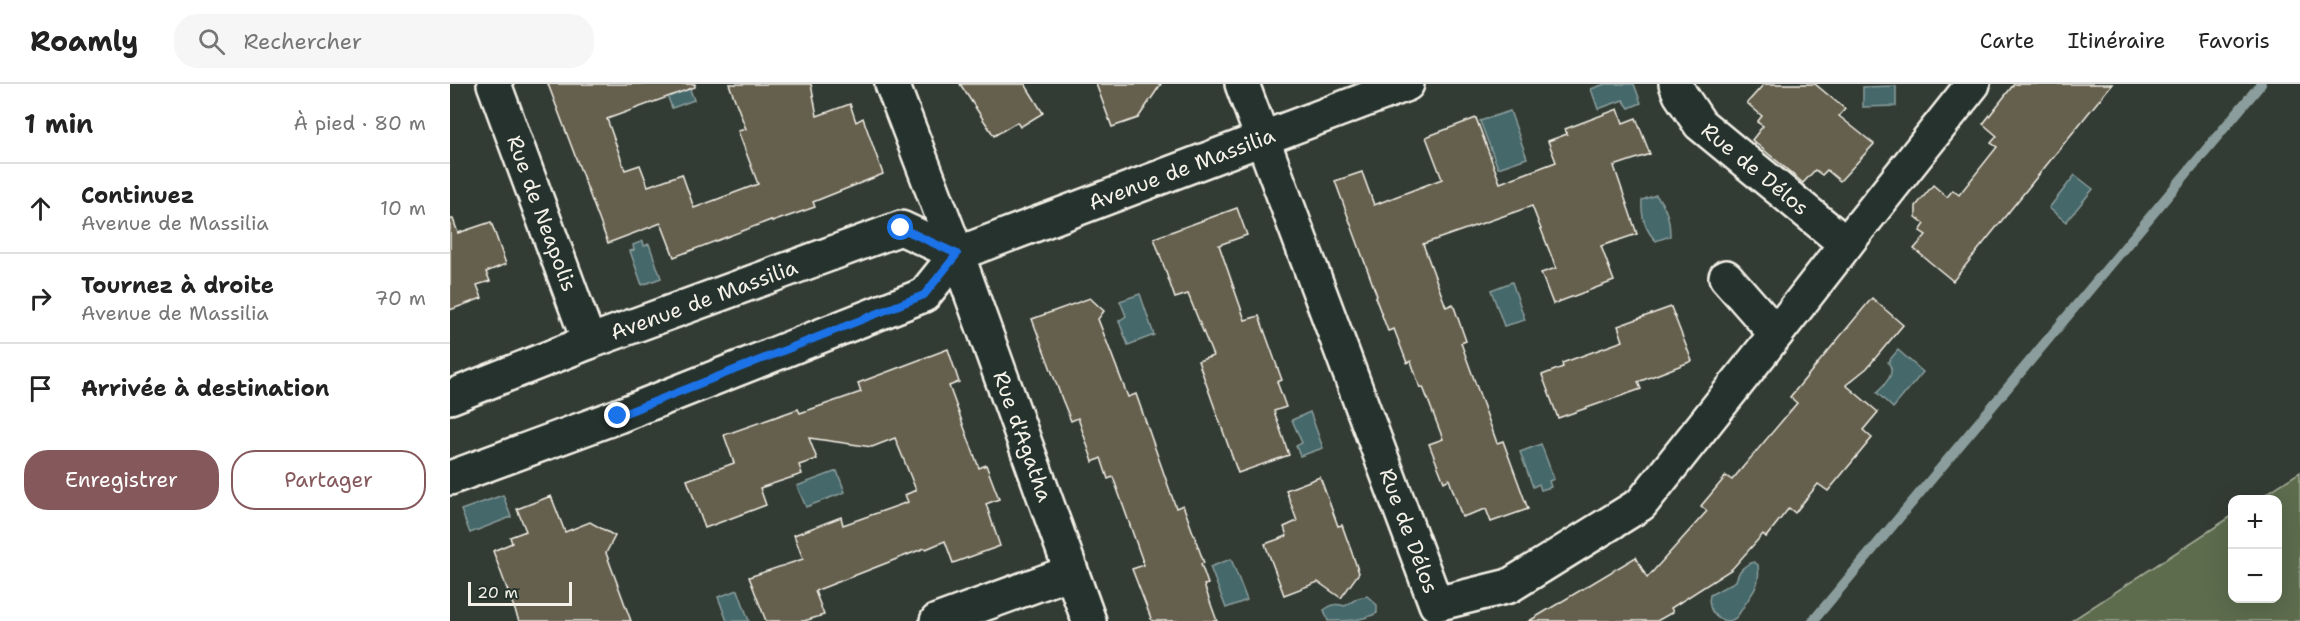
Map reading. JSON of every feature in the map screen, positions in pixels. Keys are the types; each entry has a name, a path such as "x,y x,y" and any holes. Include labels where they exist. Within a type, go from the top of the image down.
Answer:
{"street":[{"name":"Rue de Neapolis","path":"494,84 590,342"},
{"name":"Rue d'Agatha","path":"892,84 957,254 1089,621"},
{"path":"1242,84 1262,140"},
{"name":"Avenue de Massilia","path":"450,397 590,342 901,228 957,254 1407,84"},
{"name":"Rue de Délos","path":"1676,84 1700,124 1846,244"},
{"name":"Rue de Délos","path":"1262,140 1436,604 1509,586 1641,504 1973,84"},
{"path":"450,478 618,416 924,295 957,254"},
{"path":"1726,277 1776,334"},
{"path":"937,621 1071,572"}],"green space":[{"path":"2300,472 2300,621 2071,621 2228,519 2228,603 2282,603 2282,495 2264,495"}],"water":[{"path":"663,84 688,84 694,100 672,108"},
{"path":"1605,84 1634,84 1641,103 1629,108 1623,100 1598,109 1591,89"},
{"path":"1896,86 1896,106 1863,107 1863,87"},
{"path":"1510,111 1527,158 1498,168 1480,121"},
{"path":"2075,175 2093,189 2066,222 2049,208"},
{"path":"1656,195 1667,214 1670,236 1656,241 1646,227 1642,200"},
{"path":"643,241 644,246 649,244 661,278 642,285 630,251 634,250 633,245"},
{"path":"1512,282 1525,320 1504,326 1491,290"},
{"path":"1140,294 1154,335 1128,345 1119,321 1126,316 1120,301"},
{"path":"1898,350 1923,372 1893,408 1877,393 1891,374 1888,362"},
{"path":"1310,412 1323,448 1300,456 1296,446 1302,443 1292,420"},
{"path":"1541,444 1554,479 1549,481 1551,487 1541,490 1539,484 1533,487 1520,452"},
{"path":"837,471 845,492 806,507 797,486"},
{"path":"503,495 511,517 470,533 461,510"},
{"path":"1231,559 1247,600 1226,608 1210,567"},
{"path":"1754,562 1758,565 1759,573 1752,593 1735,618 1729,621 1719,619 1711,608 1710,595 1736,581 1742,569"},
{"path":"738,590 749,621 727,621 718,597"},
{"path":"1367,596 1377,605 1377,613 1347,621 1328,621 1324,610 1327,608 1334,605 1345,606 1358,598"}],"building":[{"path":"548,84 695,84 695,87 607,119 625,170 640,165 648,186 682,174 694,208 758,184 738,131 746,129 729,84 811,84 817,116 850,104 856,122 863,118 883,174 813,202 815,207 772,222 771,220 674,257 661,223 608,243"},
{"path":"960,84 1025,84 1043,113 1020,127 1017,122 994,136"},
{"path":"1096,84 1161,84 1138,118 1112,127"},
{"path":"1764,84 1815,84 1845,109 1839,116 1874,144 1840,181 1827,170 1822,175 1815,170 1803,183 1752,140 1763,126 1757,122 1762,116 1747,103"},
{"path":"2014,84 2112,84 1953,281 1914,249 1926,235 1920,231 1925,224 1916,217 1916,206 1933,185 1947,197 1953,190 1959,195 1997,147 1991,143 1997,136 1983,124"},
{"path":"1618,109 1623,123 1636,118 1650,154 1614,166 1637,234 1601,246 1614,281 1553,304 1541,273 1556,268 1532,206 1423,244 1446,307 1453,304 1466,341 1461,343 1497,443 1503,441 1528,509 1491,522 1486,509 1462,517 1449,479 1444,482 1429,444 1443,439 1423,387 1420,388 1411,361 1407,363 1394,329 1388,331 1335,181 1362,172 1374,205 1442,179 1426,137 1476,118 1500,183 1556,162 1548,141 1567,134 1565,129"},
{"path":"1237,208 1247,235 1219,245 1245,320 1259,316 1282,380 1277,382 1286,407 1274,411 1289,455 1238,473 1198,361 1213,356 1188,294 1175,298 1154,238"},
{"path":"450,219 453,219 458,233 491,222 506,264 486,272 490,281 477,285 482,298 450,310"},
{"path":"1090,298 1104,311 1098,319 1128,397 1136,394 1176,508 1183,505 1204,563 1201,564 1208,584 1204,585 1217,621 1152,621 1132,569 1144,565 1113,477 1108,479 1101,458 1093,462 1078,418 1071,421 1062,399 1032,319"},
{"path":"1872,298 1903,325 1867,368 1846,385 1878,412 1863,430 1872,438 1828,491 1818,484 1795,513 1789,508 1766,537 1763,534 1732,569 1671,608 1673,612 1657,621 1529,621 1636,557 1647,578 1707,511 1701,506 1726,476 1732,480 1797,403 1790,397"},
{"path":"1671,307 1692,361 1638,382 1641,389 1558,418 1542,375 1563,367 1562,363 1623,341 1618,326"},
{"path":"948,349 959,382 949,386 979,468 986,465 999,499 986,504 1000,546 953,563 945,541 815,591 824,615 804,621 766,621 749,577 803,559 794,535 841,517 843,525 908,502 905,495 916,490 895,438 872,447 809,438 817,459 799,465 802,474 760,488 766,505 705,528 687,480 734,463 724,435 798,409 800,413 861,392 858,383"},
{"path":"1320,477 1338,526 1342,525 1359,573 1341,598 1318,582 1284,595 1265,544 1287,536 1284,527 1297,521 1286,490"},
{"path":"551,496 565,532 590,522 615,536 606,553 631,621 519,621 493,551 512,543 510,537 526,531 517,509"}],"waterway":[{"path":"1813,621 2261,84"}],"route":[{"path":"618,416 924,295 957,254 901,228"}]}
